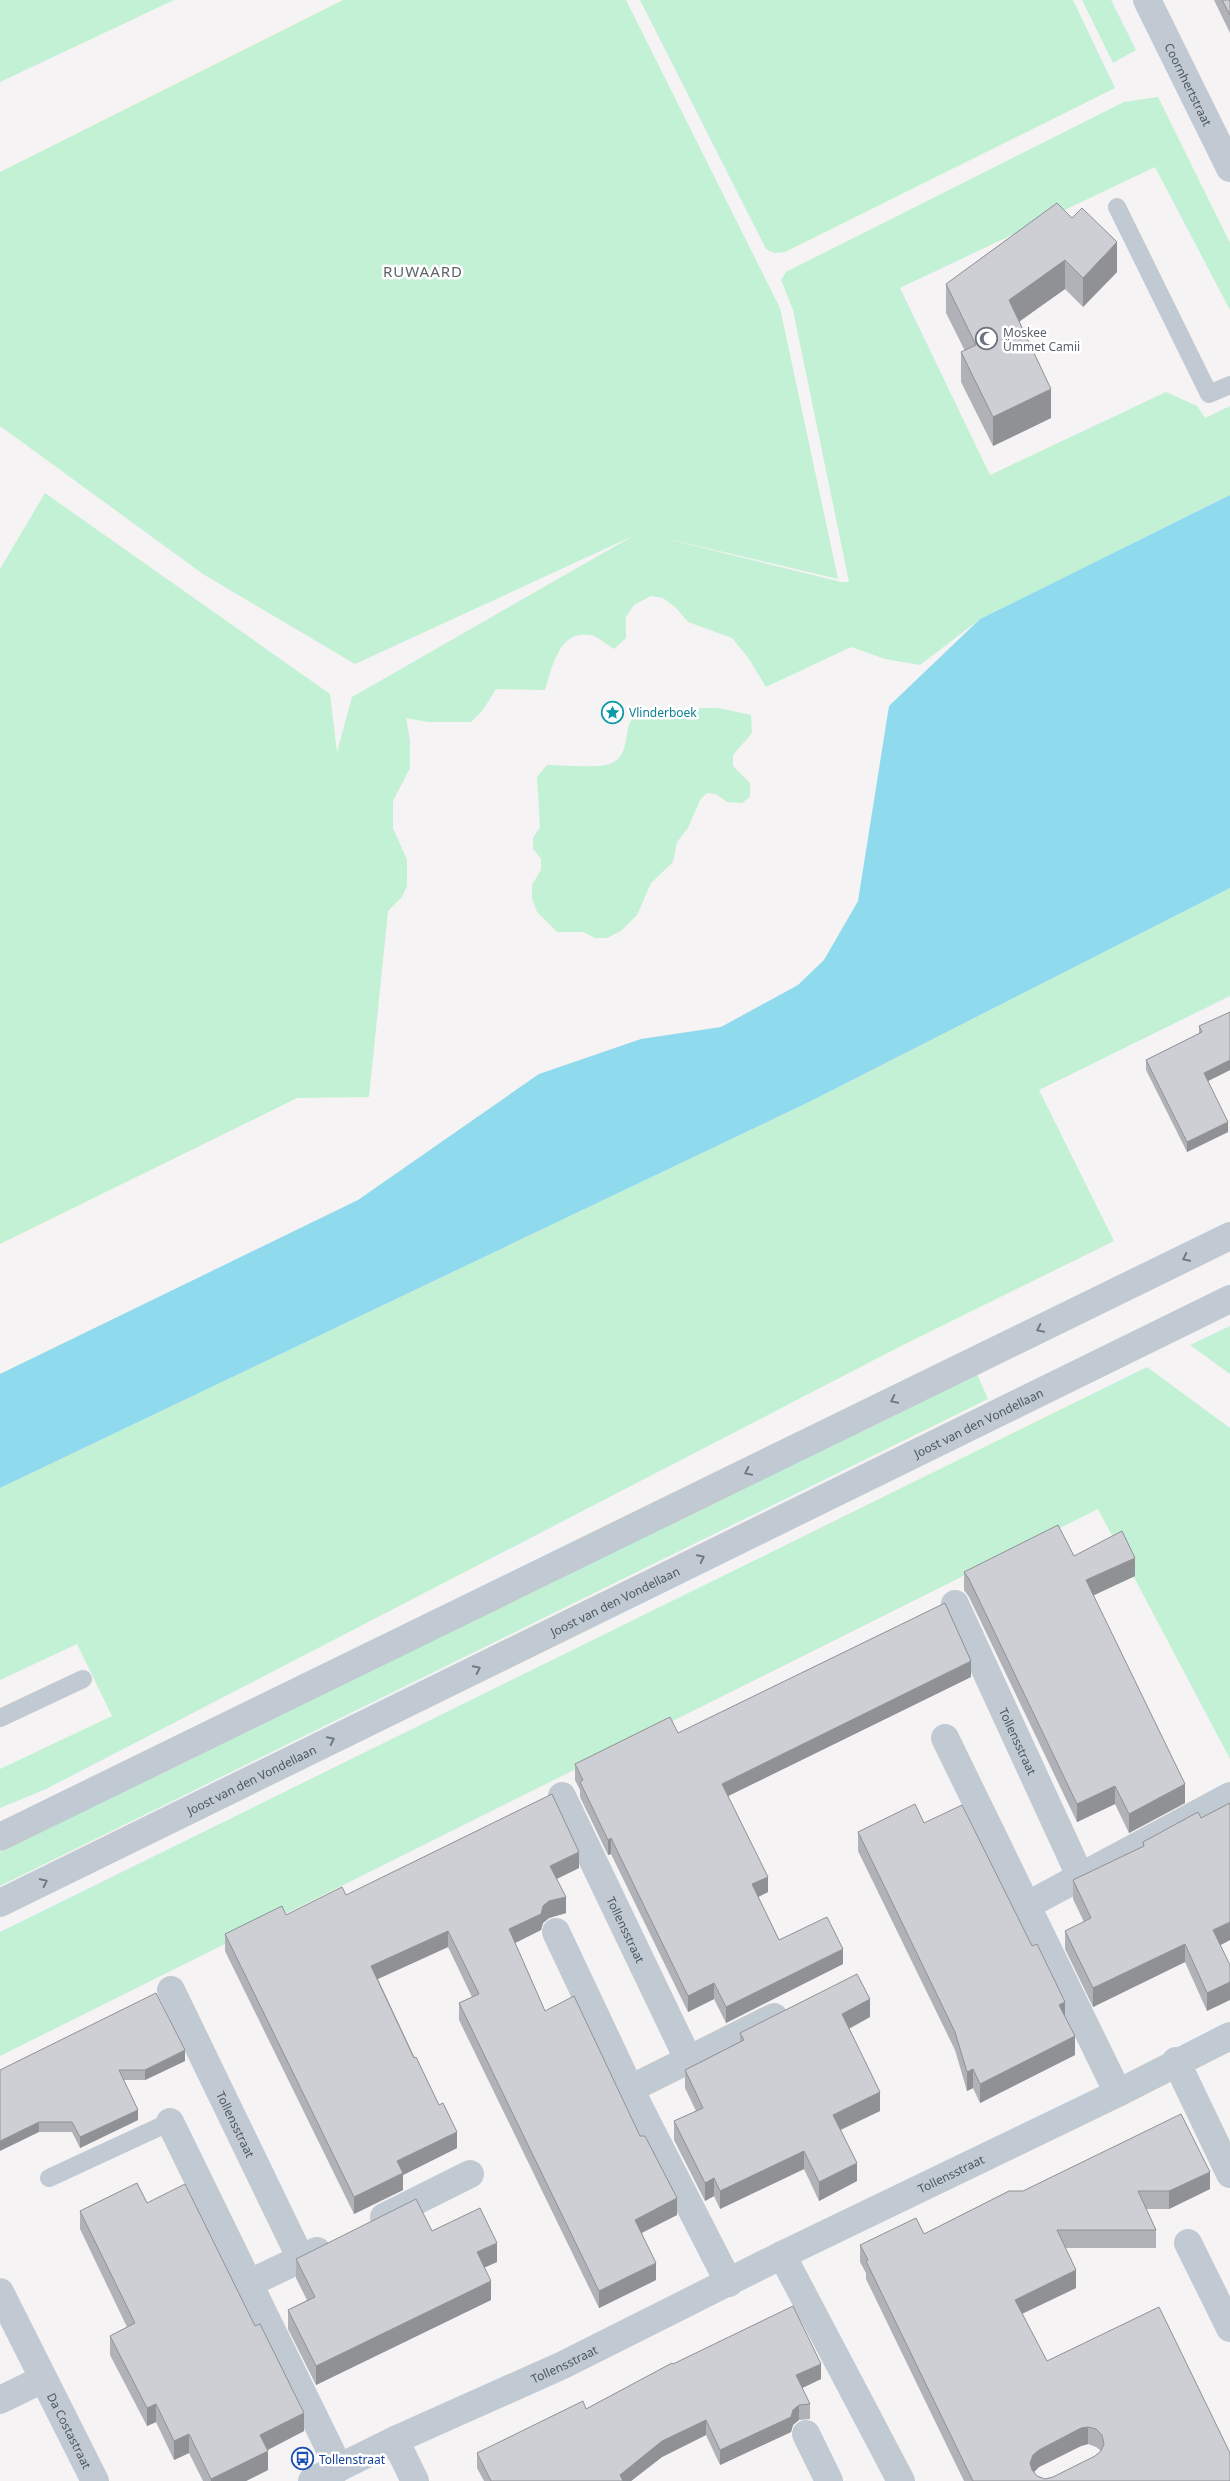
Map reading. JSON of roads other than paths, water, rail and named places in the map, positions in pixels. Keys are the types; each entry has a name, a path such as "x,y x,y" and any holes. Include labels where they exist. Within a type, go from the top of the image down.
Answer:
{"street":[{"name":"Coornhertstraat","path":"1147,0 1230,168"},
{"path":"0,1837 1230,1236"},
{"name":"Joost van den Vondellaan","path":"0,1903 1230,1299"},
{"name":"Tollensstraat","path":"955,1604 1081,1878"},
{"path":"945,1738 1118,2092"},
{"name":"Tollensstraat","path":"562,1796 689,2061"},
{"path":"1026,1906 1230,1796"},
{"path":"556,1932 630,2089 729,2282"},
{"name":"Tollensstraat","path":"171,1990 301,2259"},
{"path":"630,2089 794,2007"},
{"name":"Tollensstraat","path":"312,2481 394,2440 563,2364 1230,2036"},
{"path":"1176,2061 1230,2174"},
{"path":"170,2122 339,2468"},
{"path":"363,2228 470,2174"},
{"path":"248,2284 337,2241"},
{"path":"1188,2242 1230,2328"},
{"path":"782,2255 901,2481"},
{"name":"Da Costastraat","path":"0,2292 95,2481"},
{"name":"Da Costastraat","path":"0,2400 43,2379"},
{"path":"806,2434 829,2481"},
{"path":"394,2440 415,2481"}],"lane":[{"path":"1117,207 1209,394 1230,385"},
{"path":"0,1718 83,1679"},
{"path":"49,2178 170,2122"}],"water":[{"path":"1230,495 1230,888 811,1101 0,1488 0,1374 358,1200 539,1074 641,1039 721,1027 798,985 824,960 858,901 889,706 980,619"}],"place":[{"name":"Moskee Ümmet Camii","path":"987,339"},
{"name":"Vlinderboek","path":"613,712"},
{"name":"Tollenstraat","path":"303,2459"}],"district":[{"name":"RUWAARD","path":"423,271"}]}
